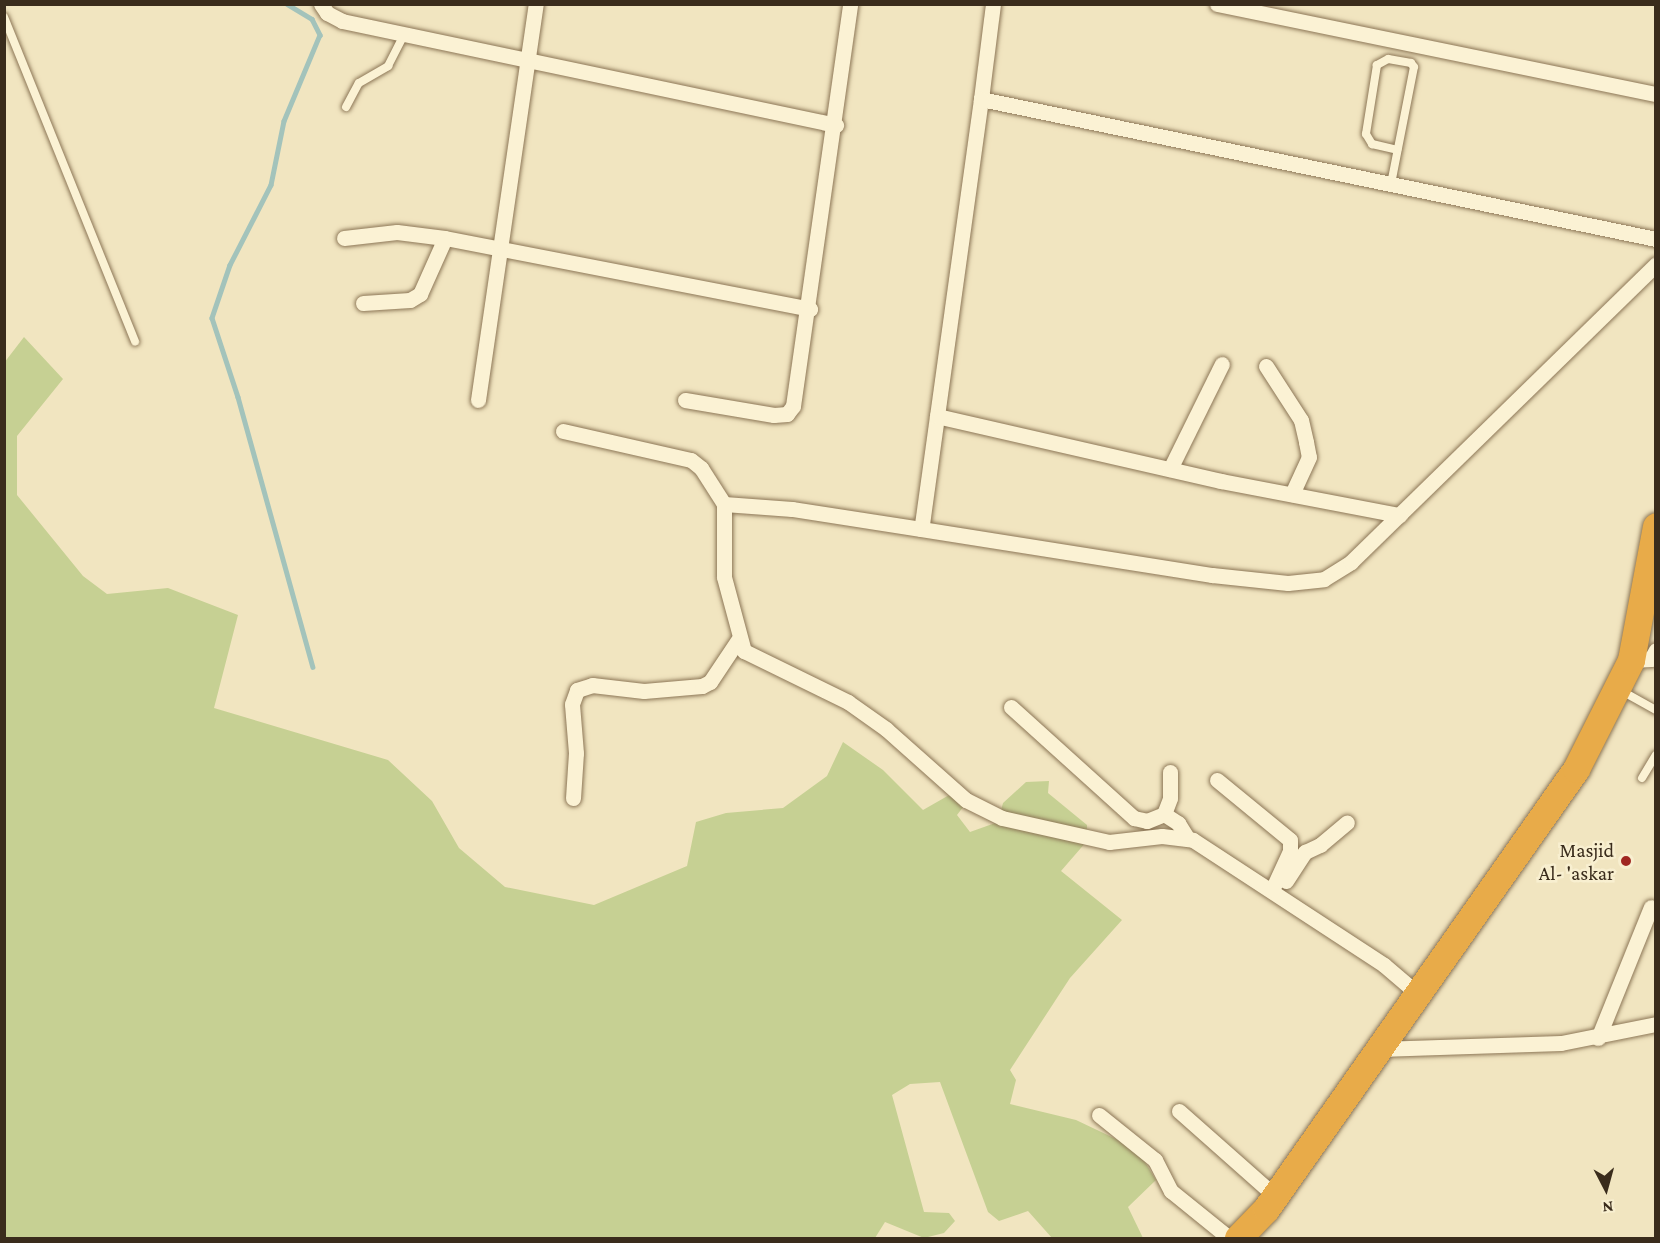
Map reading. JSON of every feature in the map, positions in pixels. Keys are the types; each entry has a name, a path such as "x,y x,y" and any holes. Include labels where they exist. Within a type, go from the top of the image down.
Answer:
{"highway":[{"path":"1238,1239 1275,1196 1576,769 1619,689 1648,658 1656,526"}],"street":[{"path":"321,4 327,14 342,21 836,125"},
{"path":"478,399 503,247 536,4"},
{"path":"685,400 745,412 787,414 798,395 836,125 850,4"},
{"path":"921,529 993,4"},
{"path":"1217,4 1656,94"},
{"path":"981,99 1656,239"},
{"path":"344,238 397,232 445,238 503,247 810,309"},
{"path":"363,303 411,300 420,294 445,238"},
{"path":"724,504 792,509 1288,583 1324,579 1351,562 1656,264"},
{"path":"1170,469 1222,364"},
{"path":"1266,366 1301,420 1306,442 1309,457 1292,494"},
{"path":"936,416 1170,469 1400,515"},
{"path":"563,431 691,460 701,468 724,504 724,577 738,640 744,651 754,658 798,674 848,702 886,729 966,800 1002,818 1109,842 1186,836"},
{"path":"573,798 572,704 577,690 592,685 644,691 702,686 710,682 738,640"},
{"path":"1011,707 1134,818 1148,821 1164,814 1170,798 1170,772"},
{"path":"1218,780 1290,840 1290,851 1275,892"},
{"path":"1164,814 1178,823 1186,836 1384,965 1418,994"},
{"path":"1275,892 1305,852 1320,845 1347,822"},
{"path":"1598,1038 1650,907"},
{"path":"1379,1049 1562,1043 1598,1038 1656,1024"},
{"path":"1179,1111 1275,1196"},
{"path":"1099,1114 1155,1160 1171,1191 1229,1239"}],"lane":[{"path":"4,17 135,342"},
{"path":"346,107 359,83 388,66 404,35"},
{"path":"1391,184 1414,67 1411,63 1388,59 1377,65 1366,134 1372,144 1397,150"},
{"path":"1619,689 1656,710"},
{"path":"1642,778 1656,755"}],"green space":[{"path":"24,337 63,379 17,436 17,495 83,576 107,594 168,588 238,615 214,708 388,760 432,801 459,848 505,887 594,905 687,866 696,822 726,813 783,808 827,776 843,742 883,770 923,810 951,794 966,803 957,815 970,832 998,822 1003,803 1026,782 1049,781 1048,793 1087,825 1087,841 1061,871 1122,920 1070,978 1010,1070 1016,1080 1010,1104 1076,1120 1137,1149 1156,1180 1128,1207 1143,1238 1052,1238 1028,1211 999,1221 988,1212 940,1082 910,1084 892,1095 924,1212 949,1213 955,1221 944,1233 924,1238 885,1222 875,1238 5,1238 4,363"}],"waterway":[{"path":"287,4 312,19 320,35 284,121 271,185 230,265 212,318 238,397 313,667"}],"place":[{"name":"Masjid Al- 'askar","path":"1626,861"}]}
